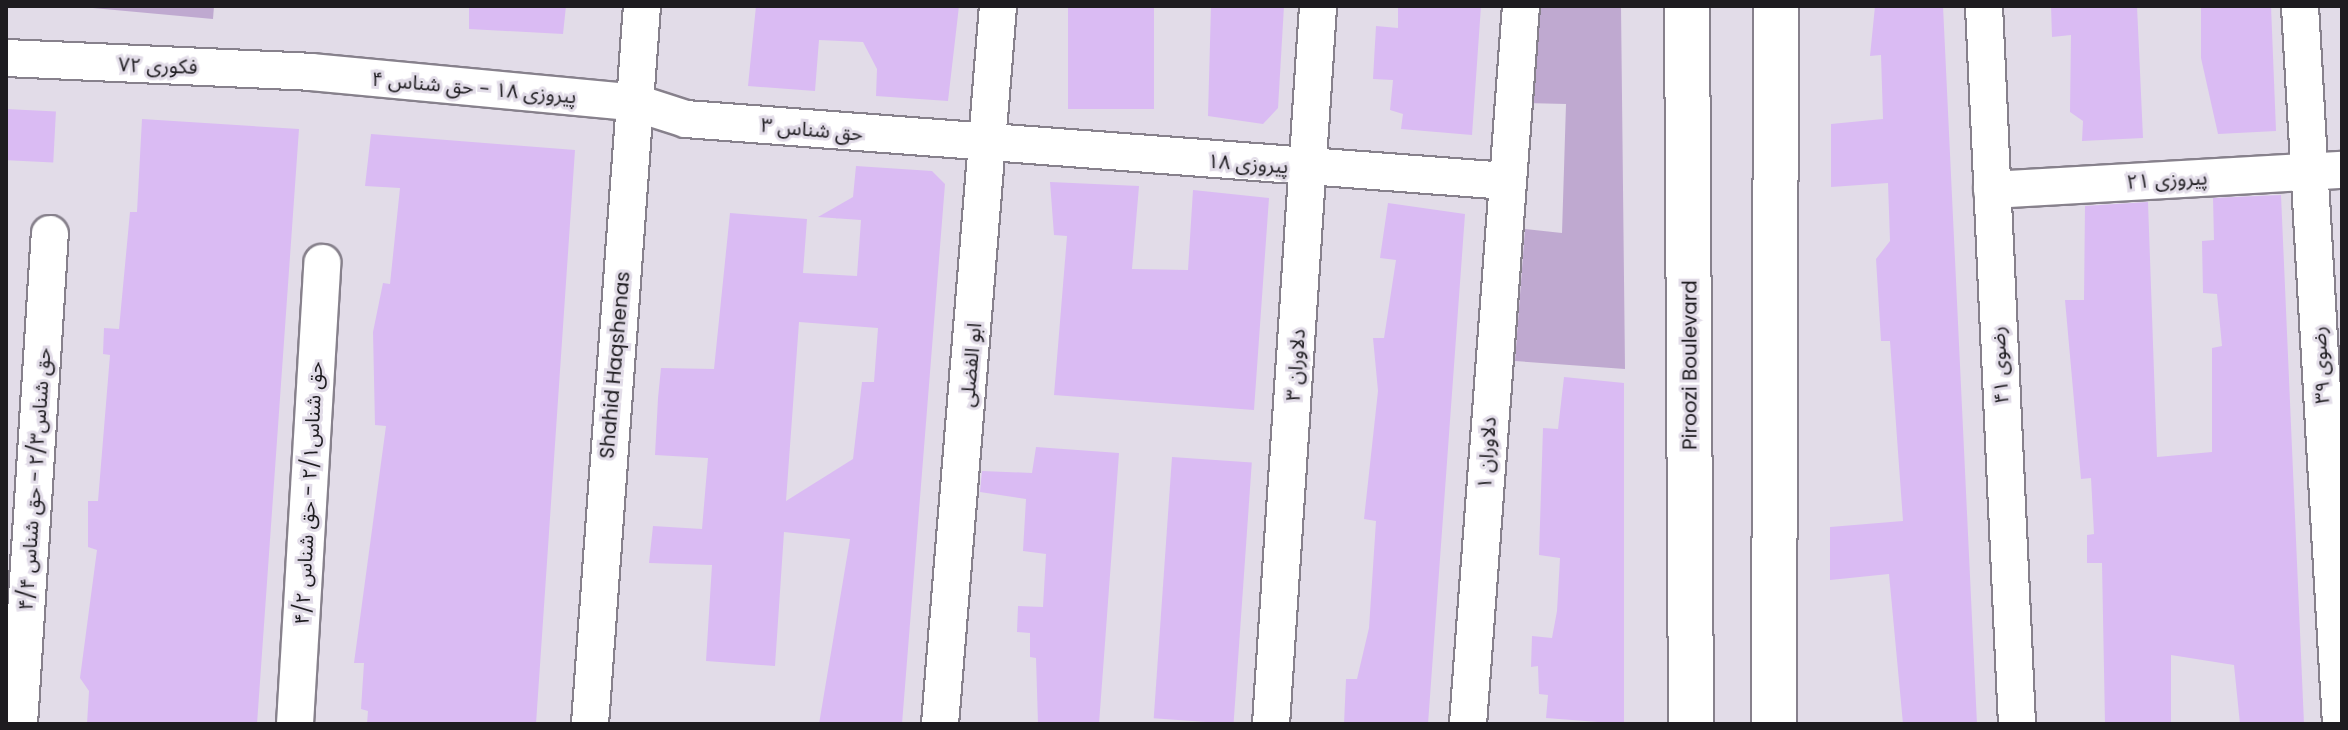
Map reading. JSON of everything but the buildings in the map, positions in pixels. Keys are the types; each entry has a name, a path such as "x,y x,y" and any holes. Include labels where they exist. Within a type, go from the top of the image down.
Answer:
{"main road":[{"name":"Piroozi Boulevard","path":"1687,6 1691,724"},
{"path":"1774,724 1776,6"}],"street":[{"name":"Shahid Haqshenas","path":"590,724 642,6"},
{"name":"ابو الفضلی","path":"940,724 990,145 998,6"},
{"name":"دلاوران ۳","path":"1271,724 1318,6"},
{"name":"دلاوران ۱","path":"1468,724 1521,6"},
{"name":"رضوی ۴۱","path":"1984,6 2017,724"},
{"name":"رضوی ۳۹","path":"2300,6 2326,171 2341,724"},
{"name":"فکوری ۷۲","path":"6,58 311,72"},
{"name":"پیروزی ۱۸ - حق شناس ۴","path":"311,72 636,103"},
{"name":"حق شناس ۳","path":"636,103 686,119 990,145"},
{"name":"پیروزی ۱۸","path":"990,145 1507,181"},
{"name":"پیروزی ۲۱","path":"1992,190 2326,171"},
{"name":"حق شناس۲/۳ - حق شناس ۴/۴","path":"19,724 50,234"},
{"name":"حق شناس۲/۱ - حق شناس ۴/۲","path":"295,724 322,263"}],"shaded area":[{"path":"71,6 214,6 213,19"},
{"path":"1537,6 1621,6 1625,369 1515,361 1525,229 1562,233 1566,104 1525,103"}]}
